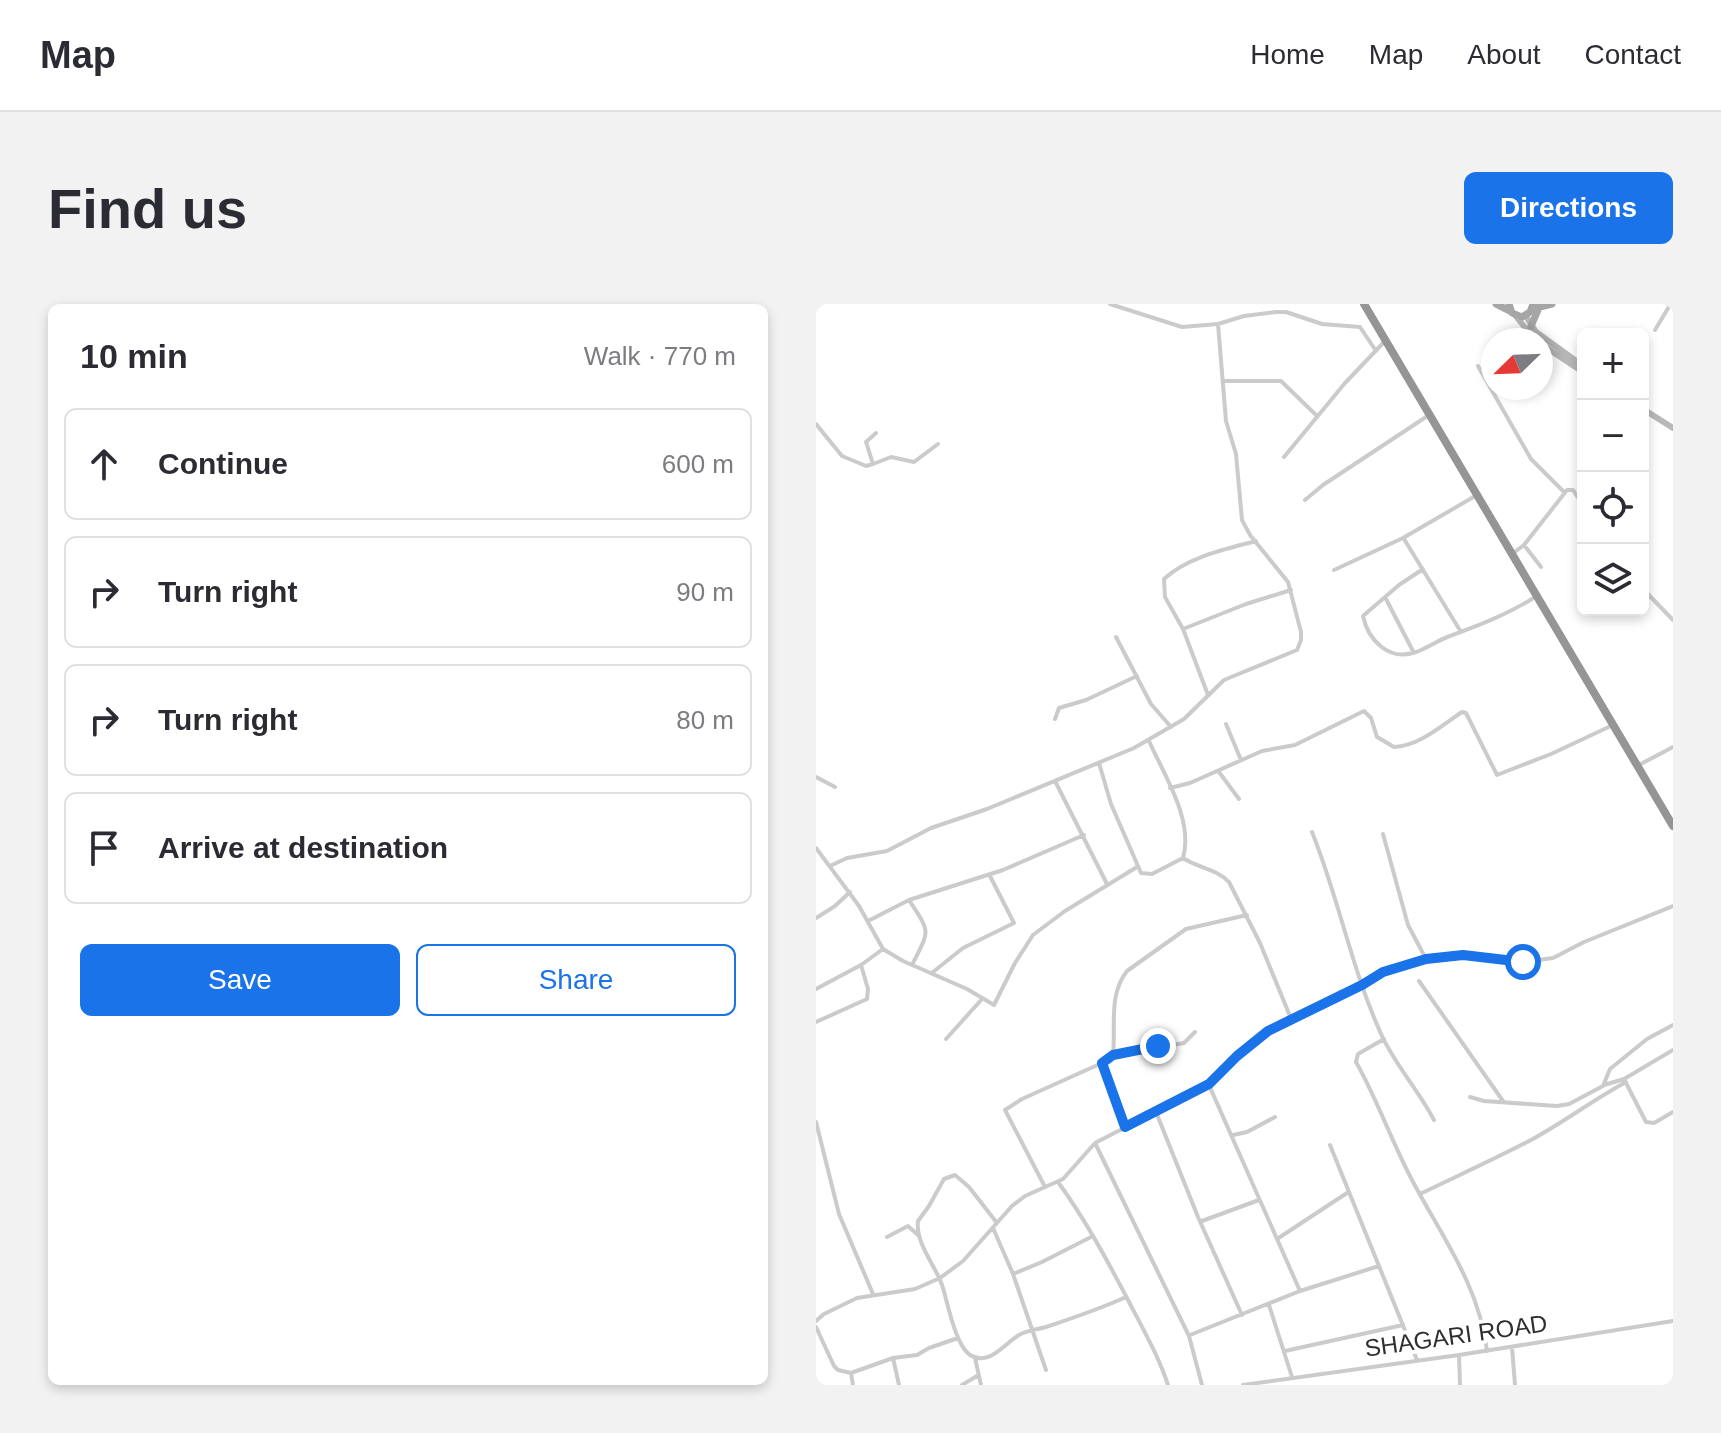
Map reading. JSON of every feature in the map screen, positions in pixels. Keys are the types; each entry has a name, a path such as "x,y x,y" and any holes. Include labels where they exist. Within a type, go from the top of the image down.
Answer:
{"highway":[{"path":"1364,304 1673,826"}],"main road":[{"path":"1496,304 1511,310 1532,310 1552,304"},
{"path":"1511,310 1525,328"},
{"path":"1531,326 1532,310"},
{"path":"1532,310 1531,326 1577,364"},
{"path":"1553,351 1577,365"},
{"path":"1649,413 1673,428"}],"street":[{"path":"1110,304 1174,326 1218,324 1244,316 1286,312 1322,324 1360,327 1376,351"},
{"path":"1655,330 1670,306"},
{"path":"830,866 847,858 887,851 931,828 987,809 1149,741 1191,713 1224,680 1297,650 1301,632 1291,590 1279,568 1245,528 1241,514 1236,454 1226,421 1218,324"},
{"path":"1284,457 1385,341"},
{"path":"1478,366 1531,459 1564,492"},
{"path":"1223,381 1281,381 1317,416"},
{"path":"1305,500 1429,415"},
{"path":"816,424 842,456 866,466 891,457 914,462 938,444"},
{"path":"873,464 866,442 876,433"},
{"path":"1512,554 1524,545 1564,492 1573,490 1577,496"},
{"path":"1334,570 1403,538 1477,495"},
{"path":"1403,538 1461,632"},
{"path":"1208,695 1183,629 1165,597 1164,579 1203,557 1257,540"},
{"path":"1524,545 1541,567"},
{"path":"1423,569 1363,616 1369,635 1380,648 1397,653 1414,653 1519,607 1536,596"},
{"path":"1183,629 1291,590"},
{"path":"1649,595 1673,620"},
{"path":"1385,598 1414,653"},
{"path":"1116,637 1151,704 1171,727"},
{"path":"1055,719 1059,708 1086,700 1137,676"},
{"path":"1170,788 1219,771 1262,751 1295,745 1364,711 1369,714 1379,738 1394,747 1417,743 1462,712 1468,715 1495,774 1499,775 1613,725"},
{"path":"1226,724 1241,760"},
{"path":"1149,741 1186,835 1183,858"},
{"path":"1637,766 1673,747"},
{"path":"1099,763 1111,804 1137,867 1146,875 1183,858"},
{"path":"1219,771 1239,799"},
{"path":"816,777 835,787"},
{"path":"1055,781 1107,884"},
{"path":"1312,832 1335,892 1362,985 1384,1039 1434,1120"},
{"path":"1383,834 1408,925 1426,959"},
{"path":"868,921 909,900 989,875 1084,835"},
{"path":"816,848 850,892 883,949 996,1004 1018,957 1033,935 1137,867"},
{"path":"1183,858 1223,875 1247,915 1292,1021"},
{"path":"933,972 963,948 1014,923 989,875"},
{"path":"816,918 850,892"},
{"path":"909,900 927,932 912,965"},
{"path":"958,1338 917,1355 893,1358 851,1373 834,1366 816,1324 838,1306 873,1294 915,1289 940,1278 963,1261 1025,1196 1069,1174 1095,1143 1209,1084 1259,1039 1383,972 1426,959 1463,955 1523,962 1553,958 1673,906"},
{"path":"1113,1055 1113,1009 1121,979 1127,971 1186,929 1247,915"},
{"path":"816,989 861,965 883,949"},
{"path":"816,1022 867,999 868,989 861,965"},
{"path":"1419,981 1503,1101"},
{"path":"946,1039 983,999"},
{"path":"1603,1086 1610,1069 1647,1039 1673,1025"},
{"path":"1045,1187 1005,1110 1113,1055 1184,1043 1195,1032"},
{"path":"1384,1039 1358,1054 1356,1062 1420,1194 1471,1286 1487,1351"},
{"path":"1420,1194 1528,1142 1673,1050"},
{"path":"1102,1063 1125,1127"},
{"path":"1470,1097 1563,1106 1603,1086 1625,1080"},
{"path":"1625,1080 1646,1122 1654,1123 1673,1112"},
{"path":"1209,1084 1300,1291"},
{"path":"1156,1112 1242,1315"},
{"path":"1233,1135 1247,1132 1275,1117"},
{"path":"816,1122 839,1214 873,1294"},
{"path":"1095,1143 1189,1336 1202,1385"},
{"path":"1330,1145 1417,1360"},
{"path":"919,1237 918,1221 944,1179 955,1175 969,1187 997,1223"},
{"path":"1058,1182 1093,1236 1157,1355 1168,1385"},
{"path":"1277,1239 1347,1193"},
{"path":"1201,1221 1259,1200"},
{"path":"887,1237 908,1226 919,1237 940,1278 958,1338 966,1352 975,1358 988,1357 1018,1335 1126,1297"},
{"path":"993,1228 1013,1274 1046,1370"},
{"path":"1013,1274 1093,1236"},
{"path":"1189,1336 1300,1291 1379,1266"},
{"path":"1269,1305 1292,1377"},
{"name":"SHAGARI ROAD","path":"1243,1385 1673,1321"},
{"path":"1285,1351 1403,1325"},
{"path":"1512,1347 1515,1385"},
{"path":"1459,1355 1460,1385"},
{"path":"893,1358 899,1385"},
{"path":"975,1358 981,1385"},
{"path":"851,1373 853,1385"},
{"path":"962,1385 978,1376"}],"route":[{"path":"1158,1046 1113,1055 1102,1063 1125,1127 1209,1084 1268,1031 1383,972 1426,959 1463,955 1523,962"}]}
